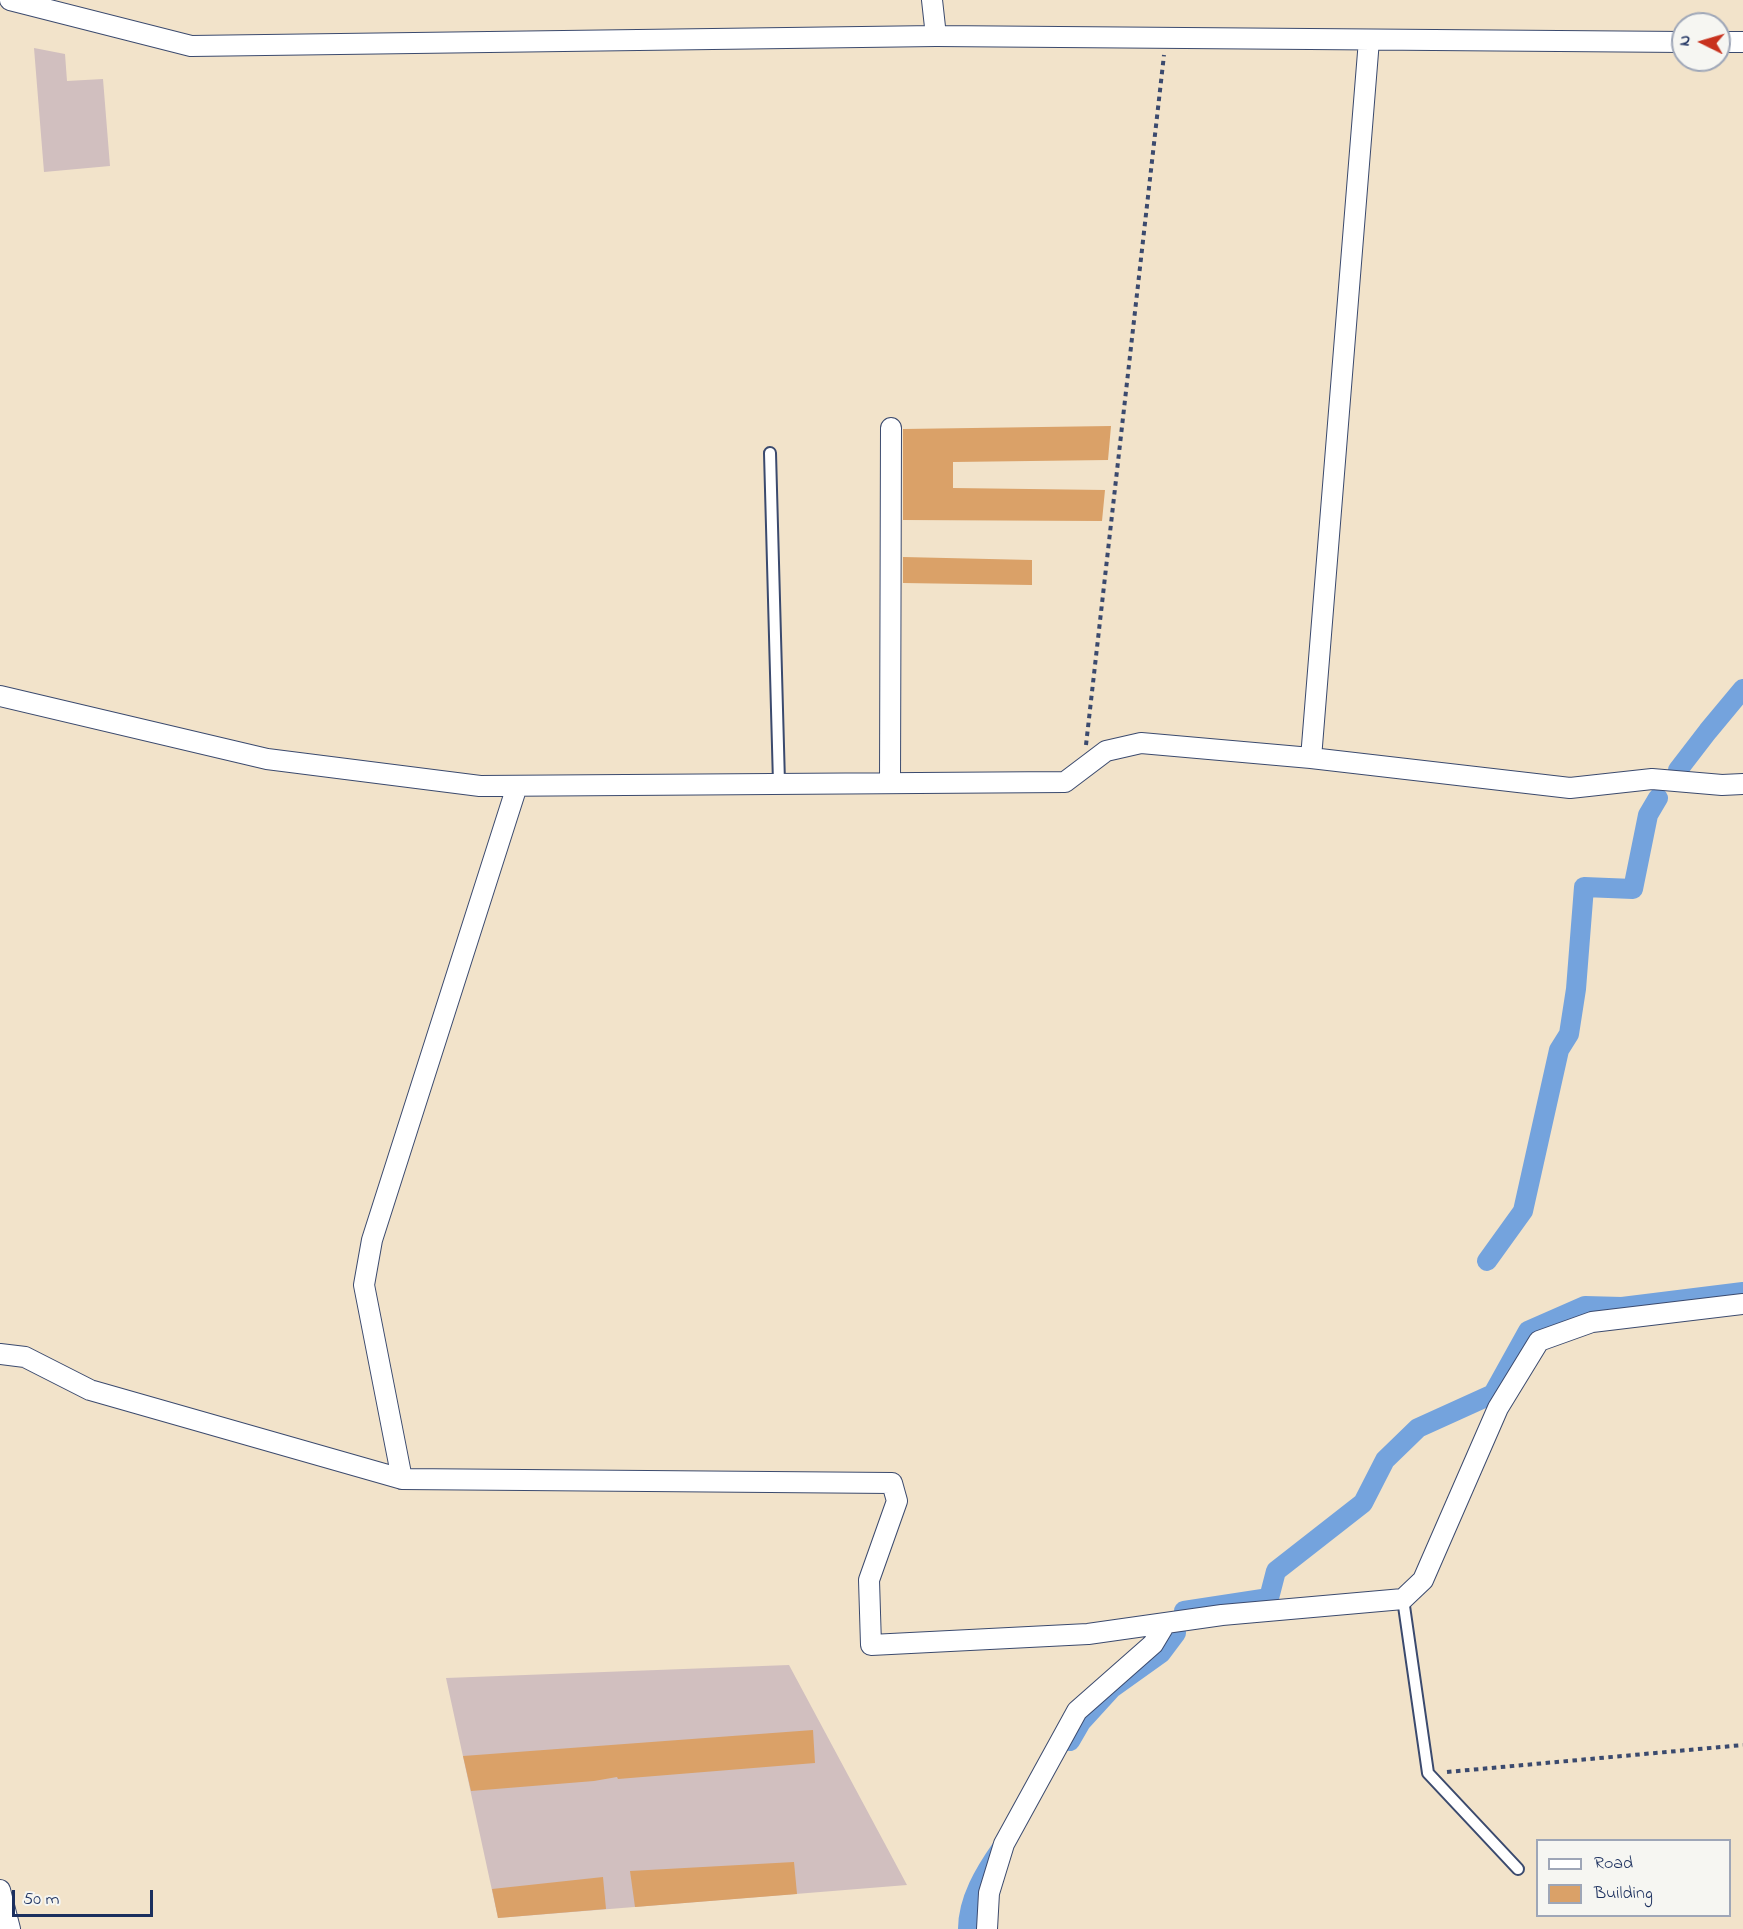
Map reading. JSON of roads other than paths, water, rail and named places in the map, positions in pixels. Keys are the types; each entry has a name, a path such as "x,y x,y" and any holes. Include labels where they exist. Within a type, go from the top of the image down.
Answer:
{"street":[{"path":"10,0 191,46 936,36 1671,42"},
{"path":"932,0 936,36"},
{"path":"1311,759 1369,40"},
{"path":"890,783 891,428"},
{"path":"0,696 267,759 480,786 1065,782 1106,751 1141,743 1311,759 1570,788 1652,779 1743,784"},
{"path":"402,1479 364,1285 372,1240 517,786"},
{"path":"0,1354 25,1357 90,1390 402,1479 892,1483 897,1501 869,1580 871,1645 1088,1634 1222,1615 1403,1599 1423,1580 1498,1408 1539,1341 1592,1322 1743,1304"},
{"path":"987,1929 989,1893 1004,1844 1077,1711 1153,1644 1165,1624"},
{"path":"0,1890 10,1929"}],"lane":[{"path":"770,453 779,783"},
{"path":"1403,1599 1428,1773 1518,1869"}],"waterway":[{"path":"1678,770 1743,689"},
{"path":"1487,1261 1523,1211 1559,1050 1569,1034 1576,989 1584,887 1633,889 1648,815 1658,798"},
{"path":"1184,1611 1269,1598 1276,1571 1363,1503 1385,1460 1418,1428 1493,1394 1528,1331 1585,1306 1622,1307 1743,1292"},
{"path":"1070,1741 1081,1722 1112,1688 1161,1653 1176,1633"},
{"path":"968,1929 974,1897 1001,1849"}]}
